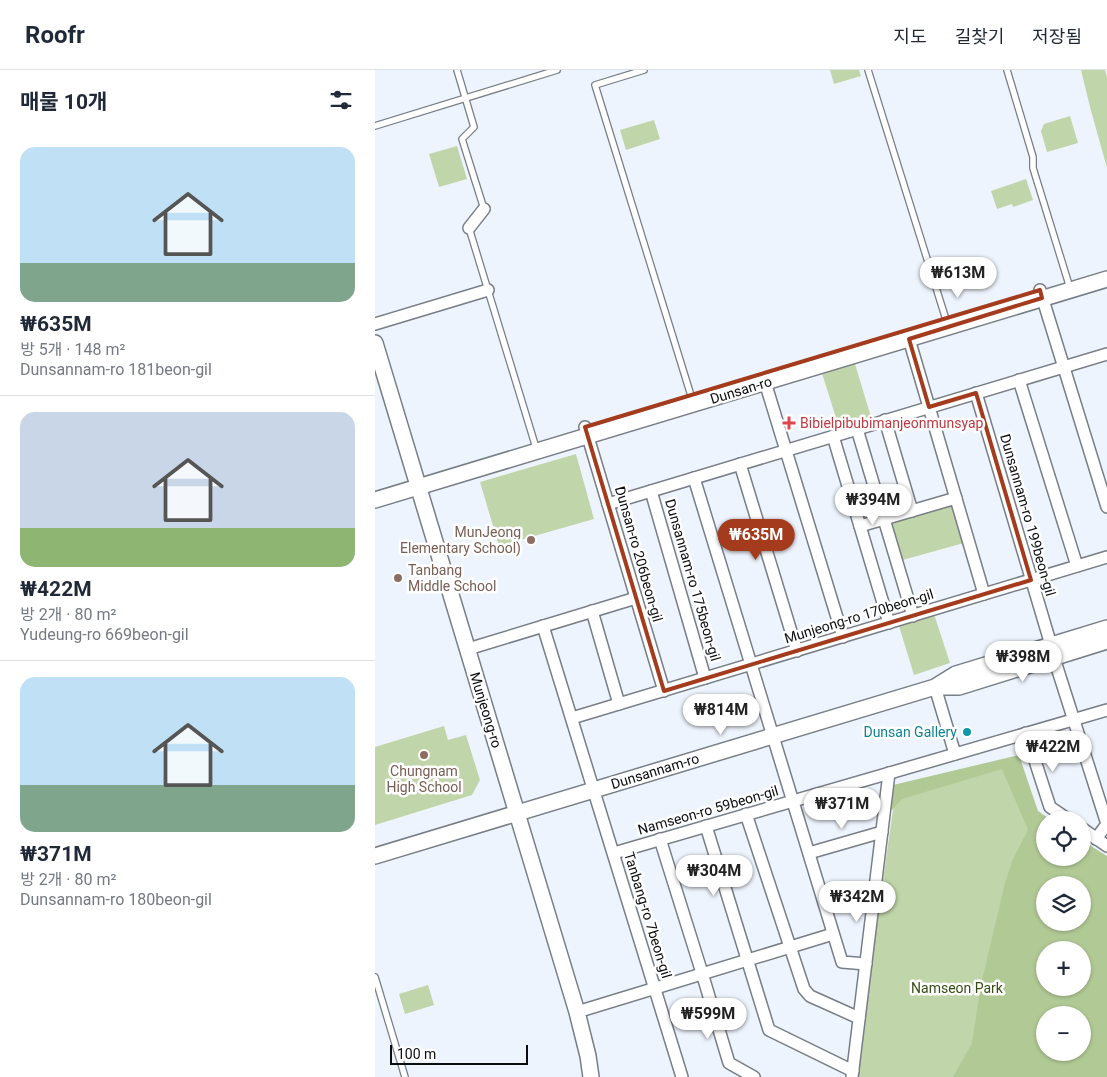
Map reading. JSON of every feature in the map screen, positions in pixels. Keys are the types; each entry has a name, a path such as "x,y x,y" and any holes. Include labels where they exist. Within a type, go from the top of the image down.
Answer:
{"main road":[{"name":"Dunsan-ro","path":"1069,286 1107,269"},
{"name":"Dunsan-ro","path":"375,500 417,483 692,399 1041,294 1069,286 1107,279"},
{"name":"Dunsan-ro","path":"692,399 765,382 909,339 947,323"},
{"name":"Munjeong-ro","path":"375,344 577,1012 589,1056 591,1077"},
{"name":"Dunsan-ro","path":"375,490 417,483"},
{"name":"Dunsannam-ro","path":"375,856 935,687 959,687 1052,652 1107,628"},
{"name":"Dunsannam-ro","path":"1052,652 1107,641"}],"street":[{"path":"469,228 484,209"},
{"path":"375,324 488,290"},
{"path":"1041,294 1107,507"},
{"path":"909,339 984,594"},
{"path":"608,504 1107,354"},
{"path":"1019,380 1077,566"},
{"path":"765,382 843,637"},
{"name":"Dunsannam-ro 199beon-gil","path":"976,393 1052,652 1107,824 1096,838"},
{"path":"885,420 912,511"},
{"path":"857,429 913,616"},
{"name":"Dunsan-ro 206beon-gil","path":"587,431 664,691"},
{"path":"833,436 889,623"},
{"path":"739,464 797,651"},
{"path":"695,478 842,962 866,964"},
{"name":"Dunsannam-ro 175beon-gil","path":"651,491 705,678"},
{"path":"860,526 956,498"},
{"name":"Munjeong-ro 170beon-gil","path":"572,718 1107,557"},
{"path":"467,649 636,598"},
{"path":"591,611 619,704"},
{"name":"Tanbang-ro 7beon-gil","path":"543,626 682,1077"},
{"path":"935,687 955,754"},
{"name":"Namseon-ro 59beon-gil","path":"614,853 1107,710"},
{"path":"1026,733 1050,806 1057,811"},
{"path":"706,826 769,1030 853,1074 889,773"},
{"path":"747,814 804,990 811,996 859,1018"},
{"path":"809,853 881,832"},
{"path":"1091,835 1107,846"},
{"path":"660,839 729,1063 754,1077"},
{"path":"577,1012 833,934"}],"lane":[{"path":"457,70 474,127 462,139 484,209"},
{"path":"375,126 557,70"},
{"path":"644,70 595,85 692,399"},
{"path":"868,70 947,323"},
{"path":"1007,70 1033,157 1033,168 1069,286"},
{"path":"469,228 536,447"},
{"path":"375,977 405,1077"}],"highlighted area":[{"path":"1040,290 1042,298 909,339 929,407 976,393 1031,580 664,691 585,427"}],"green space":[{"path":"830,70 859,70 861,76 834,84"},
{"path":"1081,70 1105,70 1107,77 1107,168 1090,107"},
{"path":"1070,116 1078,143 1047,152 1041,131 1044,124"},
{"path":"654,120 660,139 626,150 620,130"},
{"path":"457,146 467,179 439,187 429,154"},
{"path":"1026,179 1033,200 1013,207 1012,204 997,209 991,191"},
{"path":"852,354 871,417 839,427 819,364"},
{"path":"576,454 594,519 499,546 480,482"},
{"path":"953,505 964,543 899,561 888,523"},
{"path":"934,614 950,663 914,675 899,626"},
{"path":"444,726 448,740 466,735 480,780 472,795 375,825 375,747"},
{"path":"1019,755 1038,811 1036,811 1036,866 1091,866 1091,846 1107,856 1107,1077 953,1077 972,1043 981,984 1005,883 1012,861 1028,830 1002,769 902,799 886,816 893,785"},
{"name":"Namseon Park","path":"1008,763 1036,835 1036,866 1084,866 1085,876 1036,876 1036,931 1091,931 1107,1077 855,1077 895,796"},
{"path":"428,985 434,1005 405,1014 399,994"}],"place":[{"name":"Bibielpibubimanjeonmunsyap","path":"789,423"},
{"name":"MunJeong Elementary School)","path":"531,540"},
{"name":"Tanbang Middle School","path":"398,578"},
{"name":"Dunsan Gallery","path":"967,732"},
{"name":"Chungnam High School","path":"424,755"}]}
